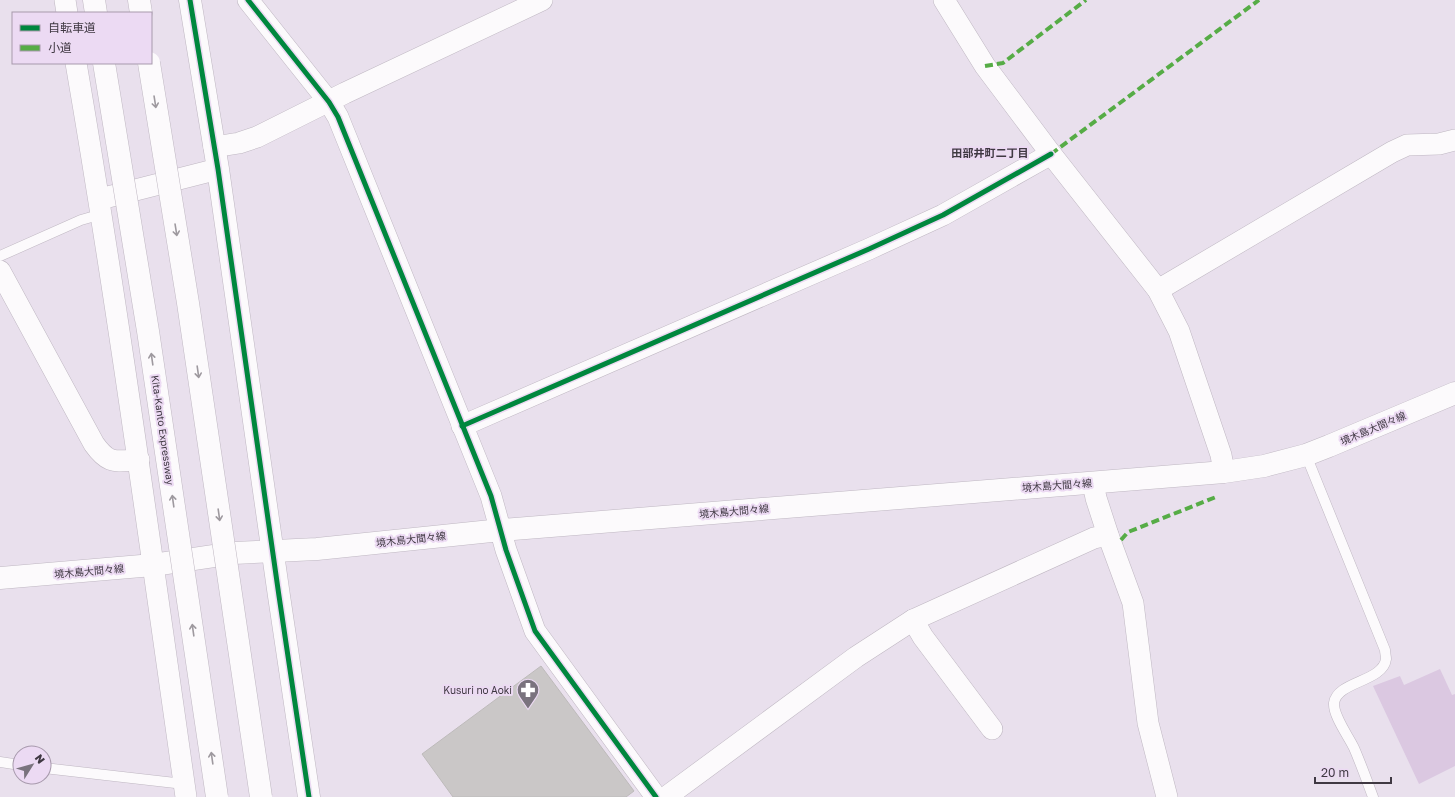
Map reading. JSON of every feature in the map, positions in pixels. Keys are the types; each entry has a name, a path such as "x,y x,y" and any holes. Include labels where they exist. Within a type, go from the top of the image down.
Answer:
{"main road":[{"path":"94,0 96,12"},
{"path":"139,0 141,12"},
{"path":"190,0 218,170 310,797"},
{"name":"Kita-Kanto Expressway","path":"104,64 147,323 217,797"},
{"path":"149,64 189,311 261,797"},
{"name":"境木島大間々線","path":"0,578 153,565 234,553 317,549 501,530 1224,472 1271,464 1306,455 1455,393"}],"street":[{"path":"65,0 67,12"},
{"path":"248,0 329,102 338,117 491,496 535,631 656,797"},
{"path":"214,147 239,143 257,137 542,0"},
{"path":"944,0 985,66 1051,154 1158,290 1179,331 1221,455 1224,472"},
{"path":"76,64 100,206 139,460 185,791"},
{"path":"1158,290 1392,152 1407,145 1439,144 1455,140"},
{"path":"462,426 862,252 943,215 1051,154"},
{"path":"100,206 218,170"},
{"path":"0,271 94,444 102,454 110,460 139,460"},
{"path":"1093,483 1096,498 1108,535 1133,603 1148,723 1167,797"},
{"path":"666,797 856,657 913,620 1094,538 1108,535"},
{"path":"913,620 923,636 992,729"}],"lane":[{"path":"0,256 81,220 100,206"},
{"path":"1306,455 1385,650 1386,660 1382,667 1374,675 1343,690 1336,697 1334,705 1336,713 1354,748 1373,797"},
{"path":"0,762 12,764"},
{"path":"52,769 185,791"}],"shaded area":[{"path":"1440,669 1452,695 1455,694 1455,766 1419,784 1373,686 1400,676 1404,685"}],"building":[{"name":"Kusuri no Aoki","path":"541,666 634,791 626,797 453,797 422,754"}],"marked path":[{"path":"985,66 1003,63 1086,0"},
{"path":"1051,154 1259,0"},
{"path":"1121,540 1128,532 1216,497"}],"cycle path":[{"path":"190,0 218,169 309,797"},
{"path":"248,0 329,102 338,117 491,496 506,550 535,631 656,797"},
{"path":"462,426 869,249 943,215 1051,154"}],"place":[{"name":"Kusuri no Aoki","path":"528,710"}],"district":[{"name":"田部井町二丁目","path":"990,152"}]}
